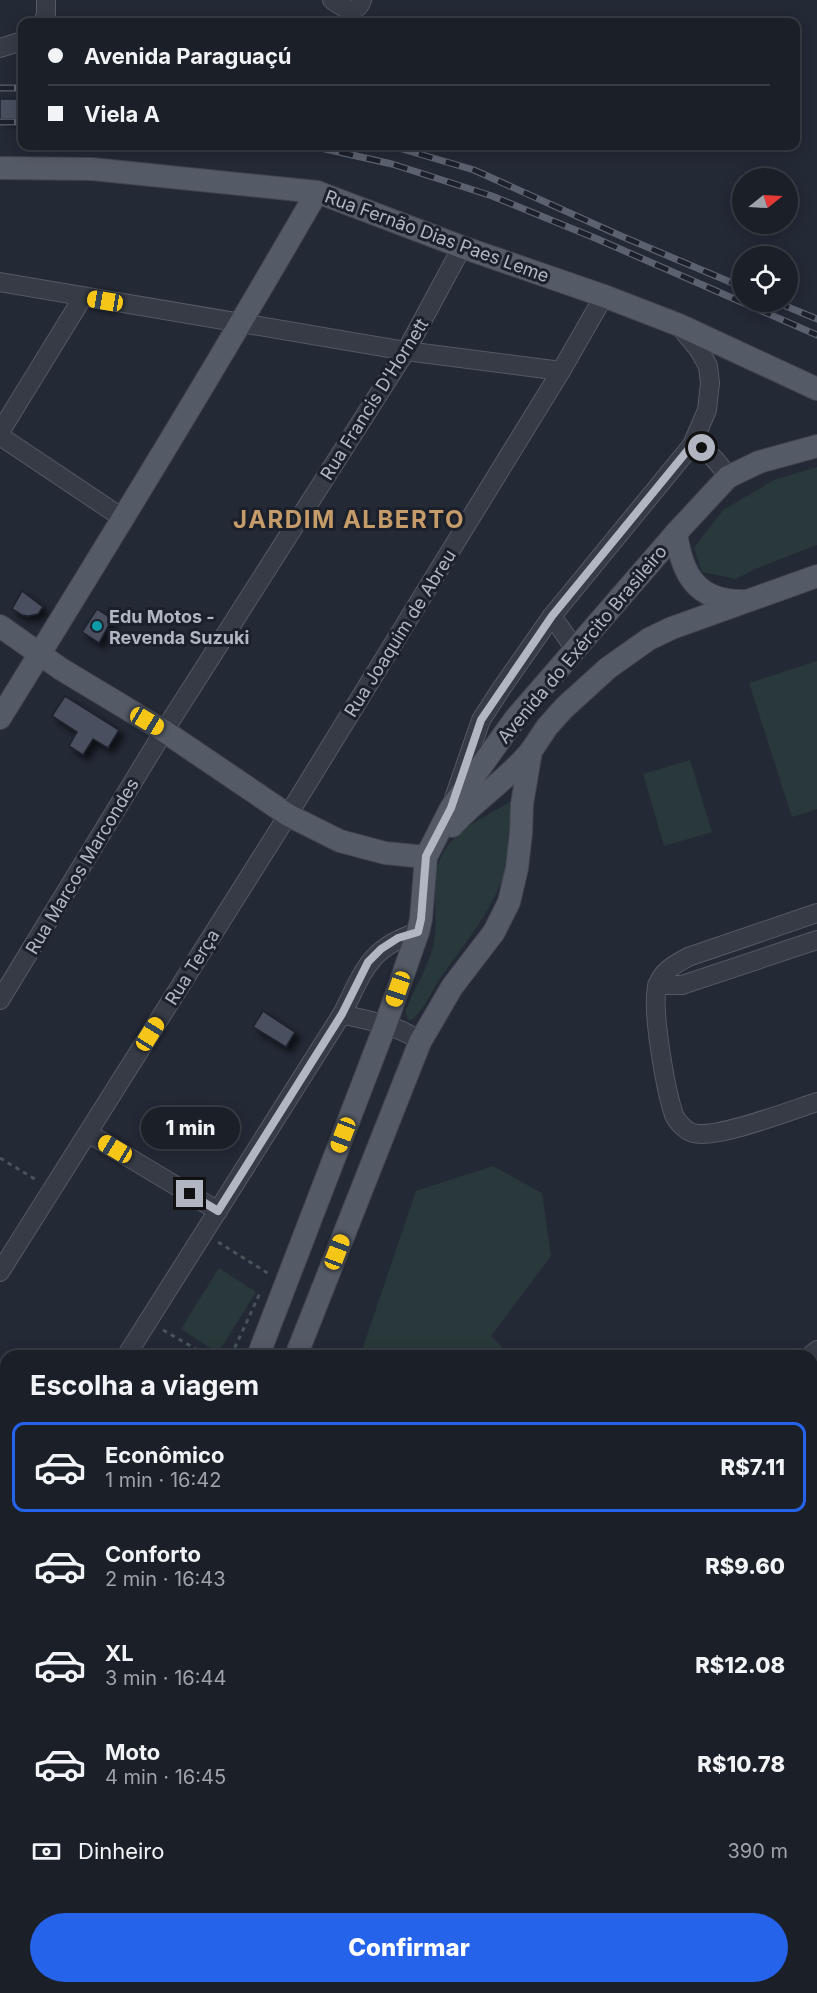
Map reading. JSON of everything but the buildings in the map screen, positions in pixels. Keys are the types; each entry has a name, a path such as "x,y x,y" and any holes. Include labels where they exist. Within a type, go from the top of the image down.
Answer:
{"main road":[{"name":"Rua Fernão Dias Paes Leme","path":"0,168 92,169 317,192 462,247 604,296 679,326 817,389"},
{"path":"0,718 124,519 317,192"},
{"path":"728,477 759,462 817,446"},
{"name":"Avenida do Exército Brasileiro","path":"260,1350 385,1026 418,932 426,856 451,808 515,719 676,533 728,477"},
{"path":"676,533 685,570 692,580 702,589 724,601 746,601"},
{"name":"Avenida do Exército Brasileiro","path":"298,1350 420,1042 452,987 494,932 509,902 517,868 522,804 531,751 547,727 564,708 628,652 672,628 817,576"},
{"path":"0,627 61,669 164,732 288,815 340,841 385,853 426,856 466,811 509,776 531,751"}],"street":[{"path":"44,18 46,0"},
{"path":"332,0 348,10 354,10 360,6 362,0"},
{"path":"0,48 18,42"},
{"name":"Rua Francis D'Hornett","path":"164,732 406,351 462,247"},
{"path":"0,282 406,351 561,371"},
{"name":"Rua Joaquim de Abreu","path":"288,815 561,371 604,296"},
{"path":"83,297 0,434 124,519"},
{"path":"451,808 481,720 552,616 692,445 707,410 710,383 708,366 699,350 679,326"},
{"path":"692,445 702,448 712,456 728,477"},
{"path":"552,616 575,649"},
{"name":"Rua Marcos Marcondes","path":"0,1000 164,732"},
{"name":"Rua Terça","path":"0,1272 288,815"},
{"path":"657,985 682,985 816,941 812,915 700,953 671,967 663,974 657,985 655,1009 663,1064 675,1117 684,1128 693,1133 716,1134 817,1102"},
{"path":"130,1350 342,1014 368,962 381,949 398,938 418,932"},
{"path":"700,953 701,969 708,977"},
{"path":"342,1014 399,1029 411,1034 420,1042"},
{"path":"88,1133 218,1211"}],"path":[{"path":"0,1158 52,1190"},
{"path":"204,1233 269,1274 234,1350"},
{"path":"148,1321 198,1350"}],"shaded area":[{"path":"817,467 817,545 755,569 736,579 702,572 694,548 723,510 774,480"},
{"path":"817,661 817,809 792,817 749,683"},
{"path":"690,760 712,832 664,846 643,774"},
{"path":"510,802 512,828 510,853 495,897 423,1007 409,1021 405,1011 433,947 436,874 441,859 447,846 457,836"},
{"path":"493,1166 542,1193 551,1256 491,1336 505,1350 362,1350 416,1191"},
{"path":"219,1268 256,1292 220,1350 213,1350 181,1329"}],"railway":[{"path":"0,88 18,88"},
{"path":"0,122 18,122"},
{"path":"330,150 392,164 492,196 595,238 817,335"},
{"path":"406,150 474,170 732,283"},
{"path":"798,311 817,319"}],"place":[{"name":"Edu Motos - Revenda Suzuki","path":"97,626"}],"district":[{"name":"JARDIM ALBERTO","path":"349,519"}],"route":[{"path":"190,1194 218,1211 342,1014 368,962 381,949 398,938 418,932 426,856 451,808 465,761 481,720 552,616 692,445 702,448"}]}
